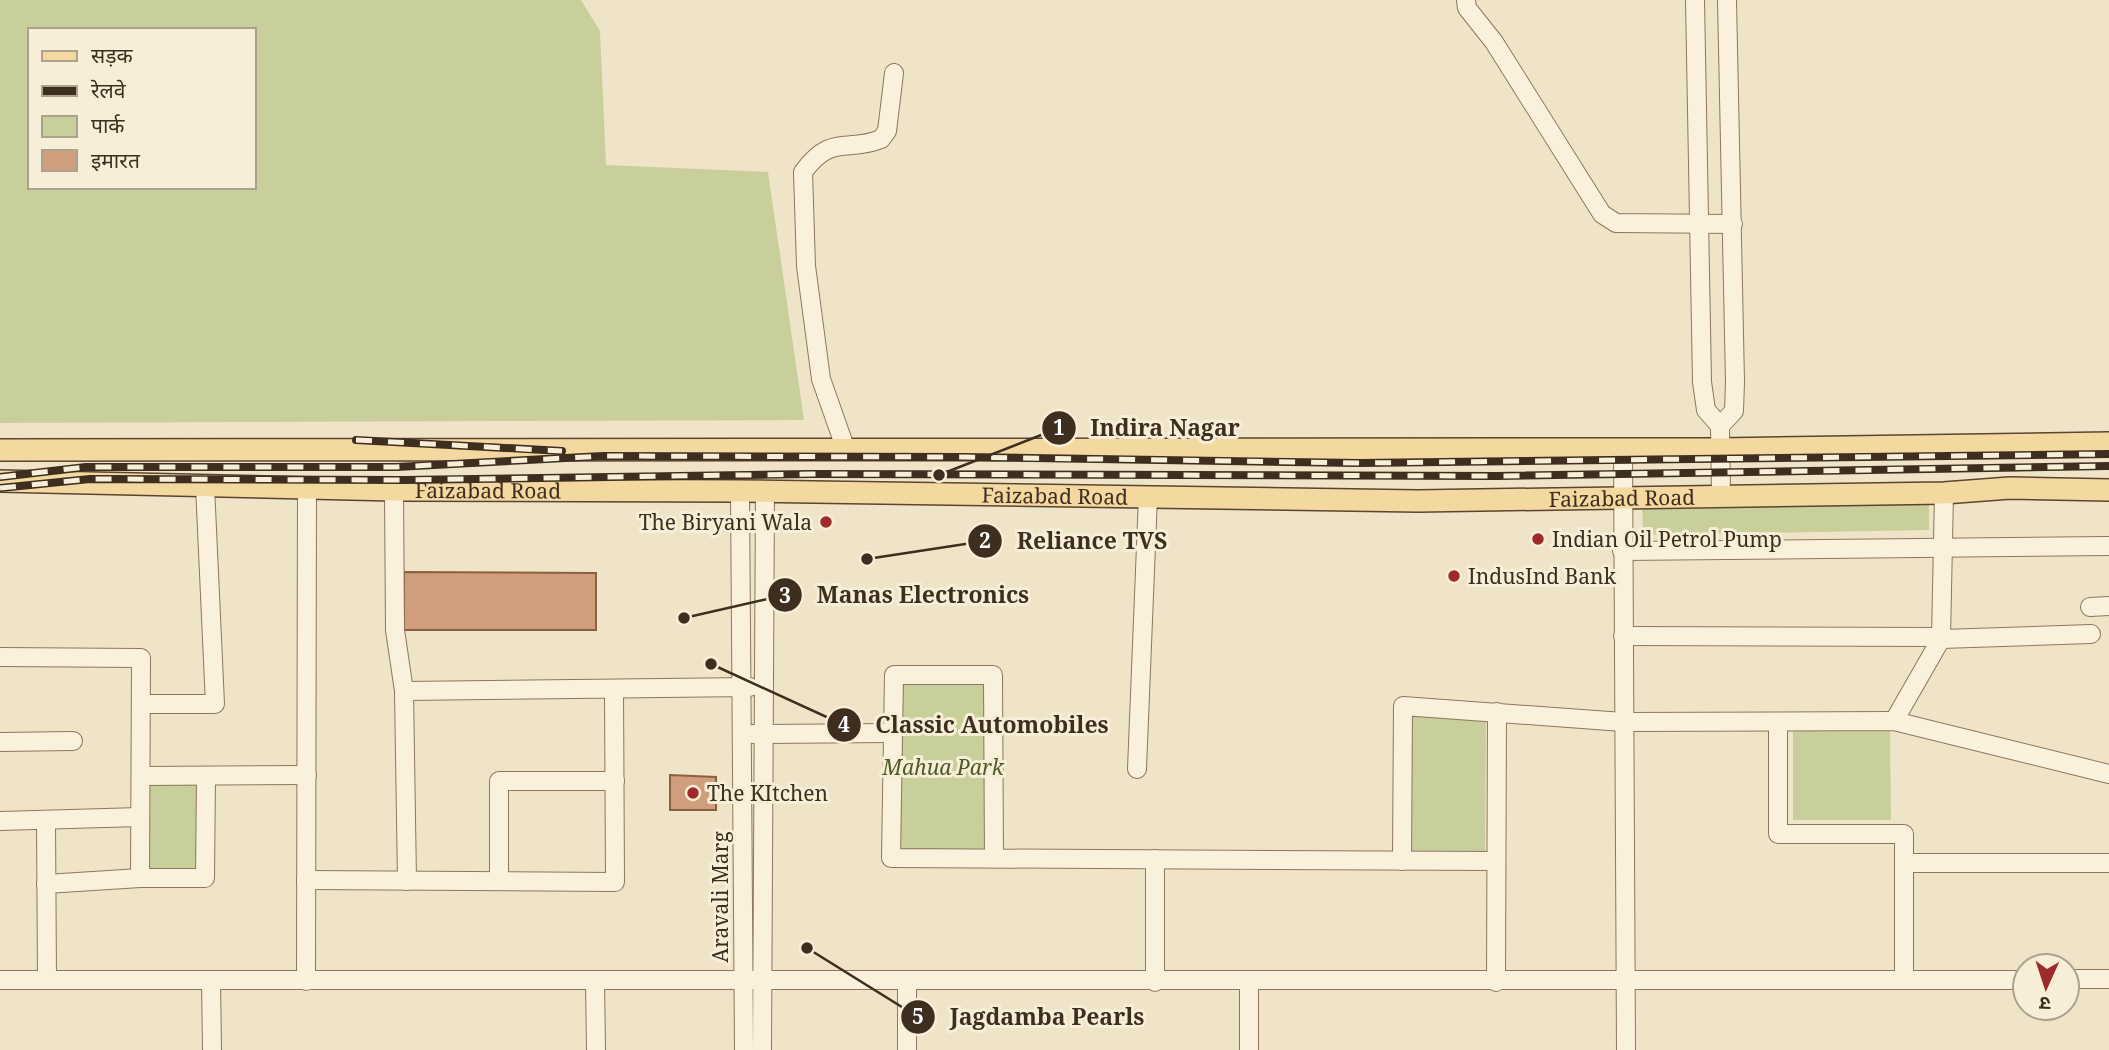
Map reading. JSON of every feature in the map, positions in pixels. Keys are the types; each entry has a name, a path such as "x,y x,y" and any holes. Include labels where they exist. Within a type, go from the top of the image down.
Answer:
{"main road":[{"name":"Faizabad Road","path":"0,450 1720,449 2109,443"},
{"name":"Faizabad Road","path":"0,481 394,490 765,491 1418,500 1944,493 2010,488 2109,490"}],"street":[{"path":"1466,0 1467,8 1494,41 1602,214 1616,223 1733,225"},
{"path":"1695,0 1702,382 1706,410 1720,426 1721,494"},
{"path":"1720,426 1734,411 1733,225 1727,0"},
{"path":"846,450 821,379 806,267 803,172 812,160 831,146 881,139 887,131 894,74"},
{"path":"1623,449 1626,1050"},
{"path":"141,705 215,704 205,486"},
{"path":"306,981 307,487"},
{"path":"394,490 395,630 404,691 407,881"},
{"name":"Aravali Marg","path":"740,491 744,1050"},
{"name":"Aravali Marg","path":"762,1050 765,491"},
{"path":"1894,721 1941,638 1944,493"},
{"path":"1138,769 1148,496"},
{"path":"1622,551 2109,546"},
{"path":"2090,607 2109,606"},
{"path":"1623,636 1941,638 2091,634"},
{"path":"0,656 141,658 140,878"},
{"path":"994,859 993,675 894,675 891,858 994,859 1402,860 1496,861"},
{"path":"404,691 762,687"},
{"path":"306,880 615,881 614,689"},
{"path":"1402,860 1403,706 1623,722 1894,721 2109,774"},
{"path":"1496,982 1497,712"},
{"path":"1778,722 1778,834 1904,834 1904,980"},
{"path":"741,734 893,733"},
{"path":"0,742 73,741"},
{"path":"141,776 307,775"},
{"path":"46,884 140,878 205,878 206,776"},
{"path":"499,881 499,780 615,781"},
{"path":"0,821 141,817"},
{"path":"46,820 47,980"},
{"path":"1154,859 1155,982"},
{"path":"1904,863 2109,863"},
{"path":"0,980 1626,982 2011,979"},
{"path":"2081,979 2109,979"},
{"path":"211,981 212,1050"},
{"path":"595,981 596,1050"},
{"path":"907,981 907,1050"},
{"path":"1249,982 1249,1050"}],"green space":[{"path":"0,0 581,0 600,31 606,165 768,172 804,420 0,423"},
{"path":"1929,490 1929,530 1643,535 1642,495"},
{"name":"Mahua Park","path":"901,683 984,683 984,851 901,851"},
{"path":"1412,716 1486,720 1485,853 1412,851"},
{"path":"1793,731 1890,731 1891,820 1793,820"},
{"path":"145,783 199,783 199,872 145,872"}],"building":[{"path":"404,572 596,573 596,630 404,630"},
{"name":"The KItchen","path":"670,775 716,777 716,810 670,810"}],"railway":[{"path":"356,440 562,451"},
{"path":"0,477 86,467 396,467 603,456 963,457 1360,463 2109,454"},
{"path":"0,488 90,479 404,480 811,474 1497,476 2109,466"}],"place":[{"name":"Indira Nagar","path":"939,475"},
{"name":"The Biryani Wala","path":"826,522"},
{"name":"Indian Oil Petrol Pump","path":"1538,539"},
{"name":"Reliance TVS","path":"867,559"},
{"name":"IndusInd Bank","path":"1454,576"},
{"name":"Manas Electronics","path":"684,618"},
{"name":"Classic Automobiles","path":"711,664"},
{"name":"The KItchen","path":"693,793"},
{"name":"Jagdamba Pearls","path":"807,948"}]}
